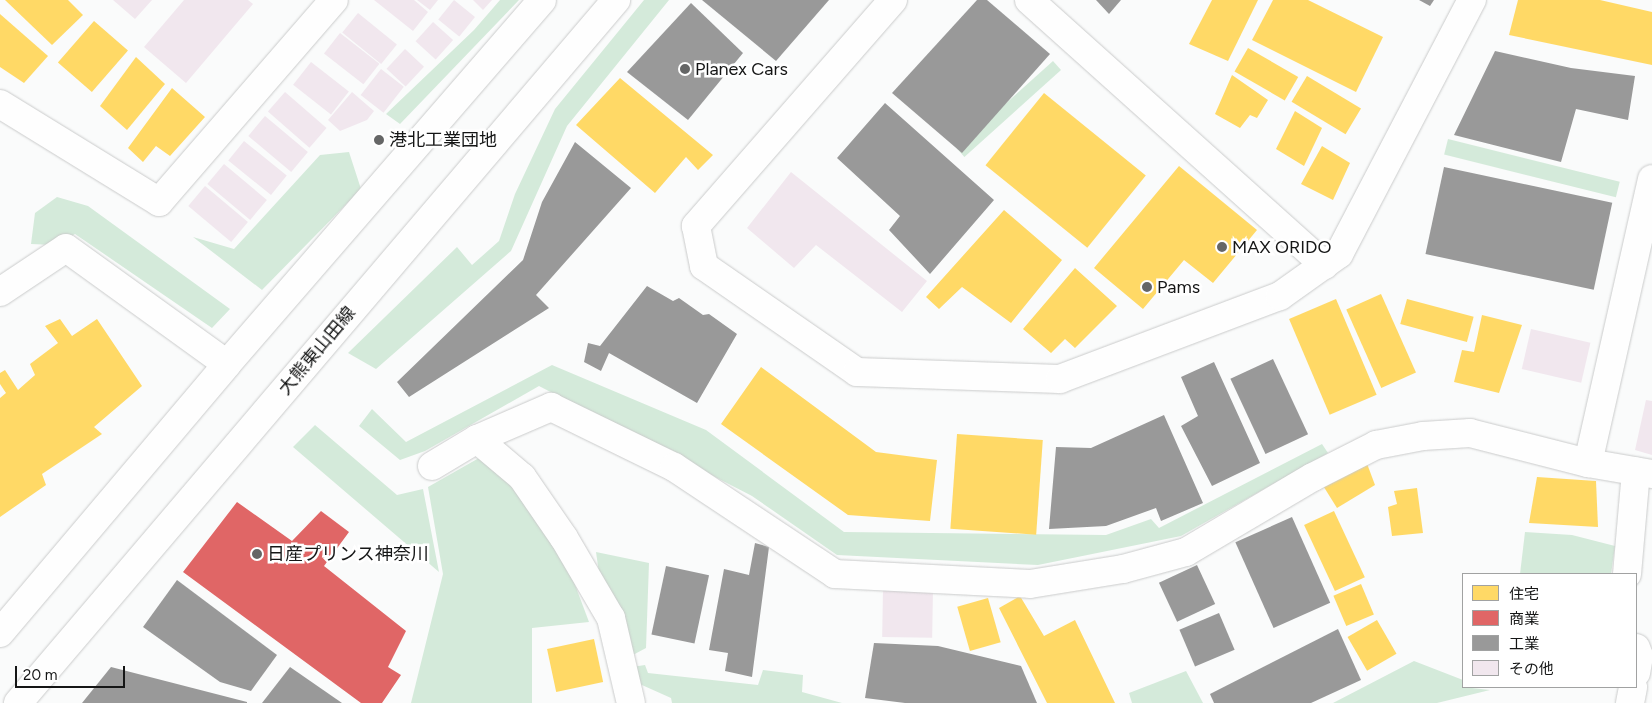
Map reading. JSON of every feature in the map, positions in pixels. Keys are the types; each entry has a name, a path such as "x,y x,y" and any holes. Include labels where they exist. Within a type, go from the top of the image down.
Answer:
{"street":[{"path":"0,104 158,202 334,0"},
{"path":"0,633 227,364 542,0"},
{"name":"大熊東山田線","path":"18,703 616,0"},
{"path":"893,0 696,226 704,266 857,372 1060,379 1280,296 1339,254 1472,0"},
{"path":"1030,0 1324,265"},
{"path":"1588,463 1652,179"},
{"path":"0,292 66,248 227,364"},
{"path":"432,466 477,439 552,407 674,468 835,574 1030,584 1123,569 1186,552 1313,477 1376,446 1423,436 1470,433 1588,463 1644,473 1627,573"},
{"path":"477,439 522,477 564,538 607,610 631,703"},
{"path":"1637,651 1639,656 1637,667"},
{"path":"1630,703 1633,688"}],"green space":[{"path":"500,0 519,0 400,124 386,114 474,30"},
{"path":"644,0 669,0 567,126 511,251 376,369 348,353 457,247 472,265 499,241 515,194 555,109"},
{"path":"1053,61 1061,70 964,157 956,148"},
{"path":"1448,139 1620,182 1616,197 1444,155"},
{"path":"349,152 361,189 262,290 193,237 234,249 320,155"},
{"path":"57,197 88,206 230,309 212,328 75,234 54,245 31,244 35,213"},
{"path":"552,365 706,430 844,532 1106,535 1151,519 1159,528 1322,444 1328,453 1181,536 1038,565 837,555 752,496 539,386 425,451 400,460 359,426 372,409 406,442"},
{"path":"315,425 397,495 423,489 439,572 293,447"},
{"path":"479,458 509,483 568,566 589,622 532,628 532,703 411,703 443,574 428,487"},
{"path":"1525,532 1572,535 1615,546 1611,573 1520,573"},
{"path":"596,552 649,563 646,648 631,656 599,573"},
{"path":"1414,661 1462,680 1462,688 1490,690 1437,703 1333,703"},
{"path":"645,665 648,673 758,685 763,670 803,675 802,692 842,703 672,703 671,698 633,681 632,667"},
{"path":"1186,671 1203,703 1132,703 1129,693"}],"building: 住宅":[{"path":"5,0 68,0 83,15 52,45"},
{"path":"1212,0 1258,0 1228,61 1189,44"},
{"path":"1273,0 1308,0 1383,37 1356,92 1252,40"},
{"path":"1518,0 1600,0 1652,12 1652,65 1509,35"},
{"path":"0,14 48,56 24,83 0,67"},
{"path":"94,21 128,51 92,92 58,63"},
{"path":"1248,48 1298,77 1285,100 1234,71"},
{"path":"136,57 165,84 127,130 100,106"},
{"path":"1232,75 1268,100 1257,118 1250,115 1240,128 1215,114"},
{"path":"1307,76 1361,108 1346,134 1292,102"},
{"path":"620,78 713,155 698,170 686,157 655,193 576,125"},
{"path":"172,88 205,117 170,156 156,146 143,162 128,148"},
{"path":"1044,93 1146,175 1087,248 985,165"},
{"path":"1295,111 1322,128 1304,166 1276,149"},
{"path":"1322,146 1350,163 1333,200 1301,184"},
{"path":"1179,166 1257,230 1213,283 1184,260 1143,309 1094,268"},
{"path":"1004,210 1062,260 1011,323 962,287 939,309 926,297"},
{"path":"1075,268 1117,306 1075,348 1065,339 1051,353 1023,329"},
{"path":"1381,294 1416,373 1381,388 1346,309"},
{"path":"1336,299 1377,395 1330,415 1289,319"},
{"path":"1407,299 1474,317 1467,342 1400,324"},
{"path":"1482,315 1522,325 1499,393 1454,382 1462,350 1474,352"},
{"path":"60,319 72,336 97,319 142,386 94,427 102,434 42,474 46,485 0,517 0,398 6,393 0,384 0,373 5,370 18,390 35,375 30,364 58,343 45,326"},
{"path":"761,367 876,452 937,460 930,521 848,515 721,424"},
{"path":"957,434 1043,440 1036,535 950,529"},
{"path":"1366,461 1375,485 1337,508 1322,484"},
{"path":"1537,477 1596,481 1598,527 1529,523"},
{"path":"1417,488 1423,533 1392,536 1388,507 1397,504 1394,491"},
{"path":"1334,511 1365,577 1335,591 1304,525"},
{"path":"1361,584 1374,614 1346,626 1333,596"},
{"path":"1020,596 1044,636 1075,620 1115,703 1047,703 999,608"},
{"path":"988,598 1001,642 970,651 957,607"},
{"path":"1377,620 1396,654 1367,671 1348,637"},
{"path":"594,639 603,682 556,692 547,649"}],"building: 商業":[{"path":"237,502 292,541 321,511 349,532 324,566 406,631 388,667 401,675 382,703 361,703 183,572"}],"building: 工業":[{"path":"702,0 829,0 776,61"},
{"path":"977,0 987,0 1050,54 962,153 892,93"},
{"path":"1096,0 1121,0 1109,14"},
{"path":"1419,0 1434,0 1430,6"},
{"path":"691,3 743,53 688,120 627,72"},
{"path":"1495,51 1571,68 1635,76 1628,120 1576,109 1561,162 1454,135"},
{"path":"885,103 994,200 930,274 889,230 900,216 837,158"},
{"path":"575,142 631,188 536,295 549,308 409,397 397,382 523,260 542,202"},
{"path":"1444,167 1612,203 1594,290 1425,254"},
{"path":"647,286 673,301 679,298 703,315 709,314 737,334 697,403 609,353 601,371 584,362 588,343 600,346"},
{"path":"1273,359 1308,434 1265,454 1230,379"},
{"path":"1214,362 1260,463 1212,486 1181,426 1198,416 1181,377"},
{"path":"1164,415 1203,503 1161,521 1156,508 1106,526 1049,529 1056,447 1091,448"},
{"path":"1292,517 1330,603 1274,628 1235,542"},
{"path":"755,543 769,547 752,677 725,671 728,653 709,650 724,569 749,575"},
{"path":"1197,565 1215,604 1177,622 1159,583"},
{"path":"666,566 709,575 694,644 651,634"},
{"path":"177,580 277,655 251,691 220,682 143,627"},
{"path":"1219,613 1235,650 1195,667 1179,630"},
{"path":"1338,629 1361,680 1311,703 1214,703 1210,694"},
{"path":"874,643 938,646 1021,666 1037,703 905,703 865,698"},
{"path":"111,667 247,702 247,703 82,703"},
{"path":"290,667 342,703 262,703"}],"building: その他":[{"path":"113,0 152,0 135,19"},
{"path":"184,0 248,0 253,4 186,83 144,47"},
{"path":"374,0 414,0 428,12 413,31"},
{"path":"417,0 438,0 430,10"},
{"path":"454,0 475,17 459,36 438,19"},
{"path":"473,0 492,0 483,10"},
{"path":"358,13 397,44 381,64 342,32"},
{"path":"433,22 453,40 436,59 416,41"},
{"path":"340,33 379,64 363,84 324,53"},
{"path":"405,49 424,67 406,86 387,69"},
{"path":"311,62 349,92 331,114 293,85"},
{"path":"381,69 404,87 384,113 361,95"},
{"path":"285,92 327,128 309,148 268,112"},
{"path":"352,92 374,111 367,120 340,131 328,120"},
{"path":"265,116 308,152 291,172 248,136"},
{"path":"244,141 287,176 271,195 228,160"},
{"path":"224,164 267,200 250,220 207,184"},
{"path":"791,172 927,281 902,312 816,245 794,268 747,228"},
{"path":"205,186 248,222 231,242 188,206"},
{"path":"1531,329 1590,343 1581,383 1522,369"},
{"path":"1646,400 1652,401 1652,455 1635,450"},
{"path":"883,589 933,590 932,638 882,637"}],"place":[{"name":"Planex Cars","path":"685,69"},
{"name":"港北工業団地","path":"379,140"},
{"name":"MAX ORIDO","path":"1222,247"},
{"name":"Pams","path":"1147,287"},
{"name":"日産プリンス神奈川","path":"257,554"}]}
